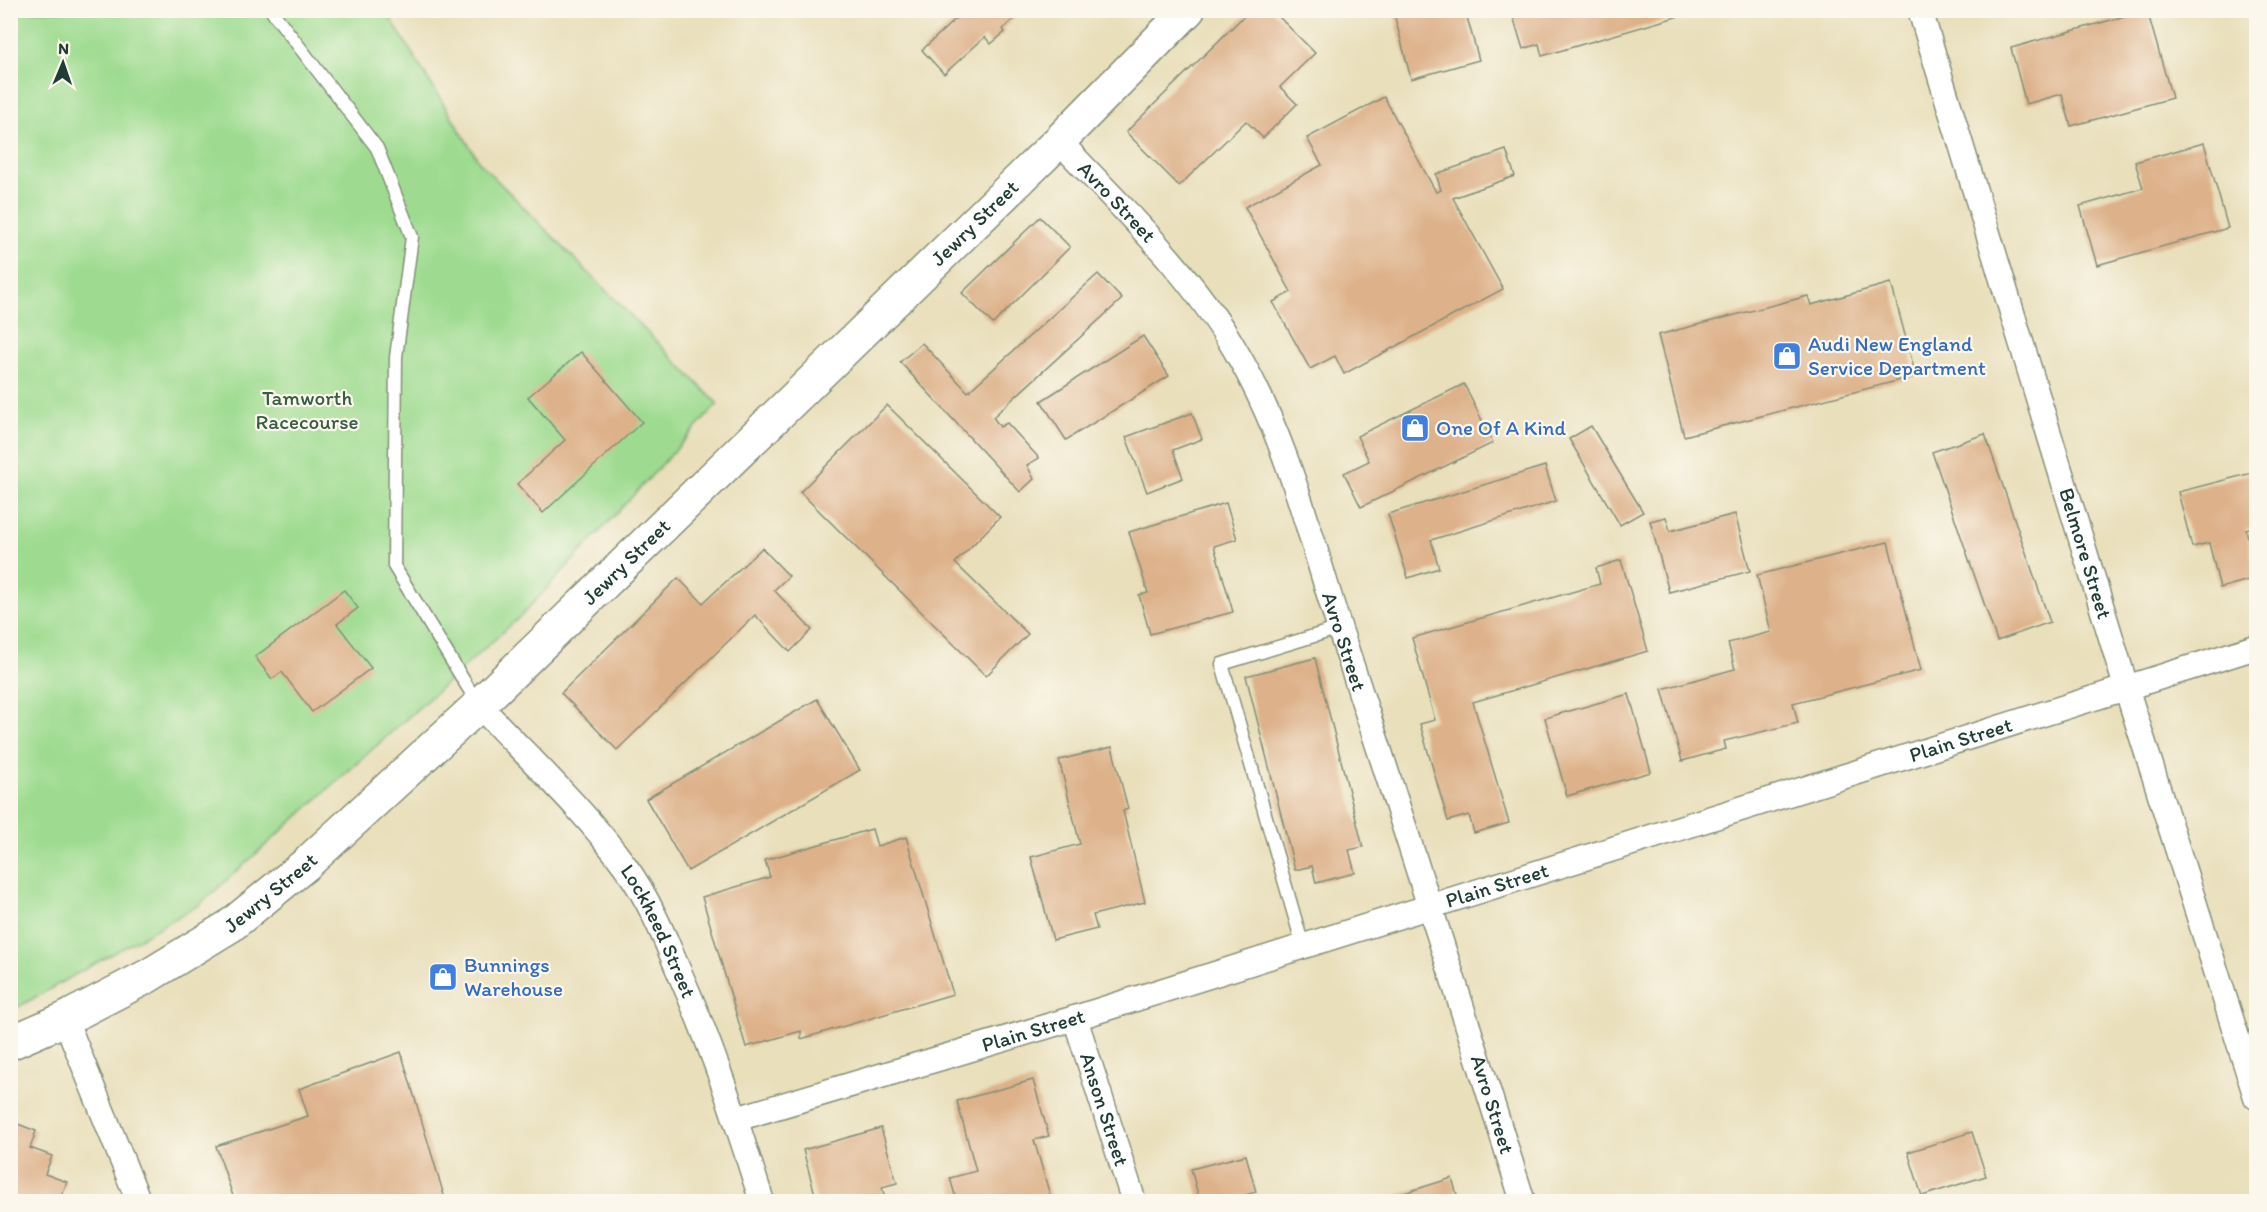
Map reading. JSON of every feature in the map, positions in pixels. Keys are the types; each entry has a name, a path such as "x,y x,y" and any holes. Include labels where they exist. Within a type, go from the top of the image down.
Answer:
{"main road":[{"name":"Jewry Street","path":"10,1042 65,1019 148,976 230,926 357,820 479,705 1059,141 1188,10"}],"street":[{"name":"Belmore Street","path":"1920,10 2126,687 2256,1097"},
{"name":"Avro Street","path":"1059,141 1199,292 1234,347 1267,407 1294,477 1340,628 1431,906 1522,1202"},
{"name":"Plain Street","path":"736,1119 1075,1018 2256,647"},
{"name":"Lockheed Street","path":"479,705 573,803 626,867 660,927 694,1006 736,1119 762,1202"},
{"name":"Anson Street","path":"1075,1018 1134,1202"},
{"path":"65,1019 139,1202"}],"lane":[{"path":"271,10 377,148 412,237 396,357 394,566 479,705"},
{"path":"1304,946 1221,664 1340,628"}],"green space":[{"name":"Tamworth Racecourse","path":"11,11 386,11 480,163 718,404 523,614 199,905 11,1011"}],"building":[{"path":"965,10 1023,10 1003,29 1005,32 991,44 985,37 944,74 922,50"},
{"path":"1250,10 1272,10 1315,53 1280,87 1297,104 1263,138 1246,121 1179,186 1126,132"},
{"path":"1393,10 1465,10 1479,60 1411,79"},
{"path":"1511,10 1683,10 1683,15 1542,56 1539,44 1523,49"},
{"path":"2147,10 2172,98 2071,126 2062,94 2026,104 2011,48"},
{"path":"1384,97 1436,192 1441,190 1436,174 1506,150 1515,176 1453,198 1503,289 1344,374 1335,356 1310,369 1273,302 1291,292 1245,207 1322,165 1307,138"},
{"path":"2204,143 2228,228 2097,265 2080,206 2143,188 2135,162"},
{"path":"1040,217 1070,247 993,324 962,293"},
{"path":"1098,274 1122,299 993,417 1000,427 1007,423 1039,458 1027,465 1034,479 1020,492 900,362 922,343 968,392"},
{"name":"Audi New England Service Department","path":"1891,283 1916,376 1684,436 1658,335 1808,296 1811,305"},
{"path":"1143,336 1169,376 1066,440 1041,401"},
{"path":"581,352 642,422 543,513 517,484 565,440 528,397"},
{"path":"1464,384 1493,443 1361,507 1344,473 1369,461 1357,436"},
{"path":"887,405 1000,517 955,563 1028,634 986,676 800,492"},
{"path":"1192,413 1202,439 1173,450 1183,478 1147,492 1126,437"},
{"path":"1591,426 1643,512 1620,525 1569,439"},
{"path":"1985,434 2050,622 1997,641 1932,452"},
{"path":"1545,466 1556,501 1431,540 1439,568 1408,578 1388,514"},
{"path":"2256,472 2256,526 2246,529 2256,578 2220,588 2209,543 2192,547 2178,492"},
{"path":"1226,503 1237,539 1214,546 1233,612 1150,634 1139,595 1148,593 1129,532"},
{"path":"1735,514 1750,571 1669,592 1650,521 1666,517 1670,531"},
{"path":"1888,542 1921,670 1793,703 1798,723 1724,741 1726,749 1682,761 1662,689 1735,669 1728,643 1771,632 1757,575"},
{"path":"762,548 789,576 774,590 812,630 790,652 755,615 617,750 561,693 678,578 703,603"},
{"path":"1621,560 1648,651 1473,702 1509,823 1474,833 1469,815 1448,821 1420,724 1435,720 1412,638 1600,584 1596,568"},
{"path":"344,590 358,608 337,624 371,668 312,712 282,672 272,679 255,657"},
{"path":"1315,658 1363,847 1349,850 1355,873 1316,883 1312,866 1295,870 1246,676"},
{"path":"1629,694 1651,772 1567,796 1545,718"},
{"path":"817,699 860,770 688,871 646,799"},
{"path":"1112,747 1128,809 1123,811 1145,902 1093,915 1097,929 1053,940 1031,857 1080,844 1059,760"},
{"path":"872,829 877,846 906,837 953,994 801,1039 801,1031 746,1047 702,897 770,877 765,860"},
{"path":"401,1052 446,1202 235,1202 216,1146 308,1116 299,1089"},
{"path":"1033,1080 1049,1136 1034,1140 1052,1202 957,1202 950,1178 976,1171 957,1101"},
{"path":"10,1121 36,1131 30,1148 52,1156 45,1174 67,1182 59,1202 10,1202"},
{"path":"881,1128 897,1183 882,1187 886,1202 817,1202 803,1150"},
{"path":"1972,1132 1986,1176 1922,1196 1908,1152"},
{"path":"1246,1155 1256,1192 1219,1202 1200,1202 1191,1169"},
{"path":"1452,1178 1459,1202 1388,1202 1388,1198"}],"place":[{"name":"Audi New England Service Department","path":"1787,356"},
{"name":"One Of A Kind","path":"1415,428"},
{"name":"Bunnings Warehouse","path":"443,977"}]}
